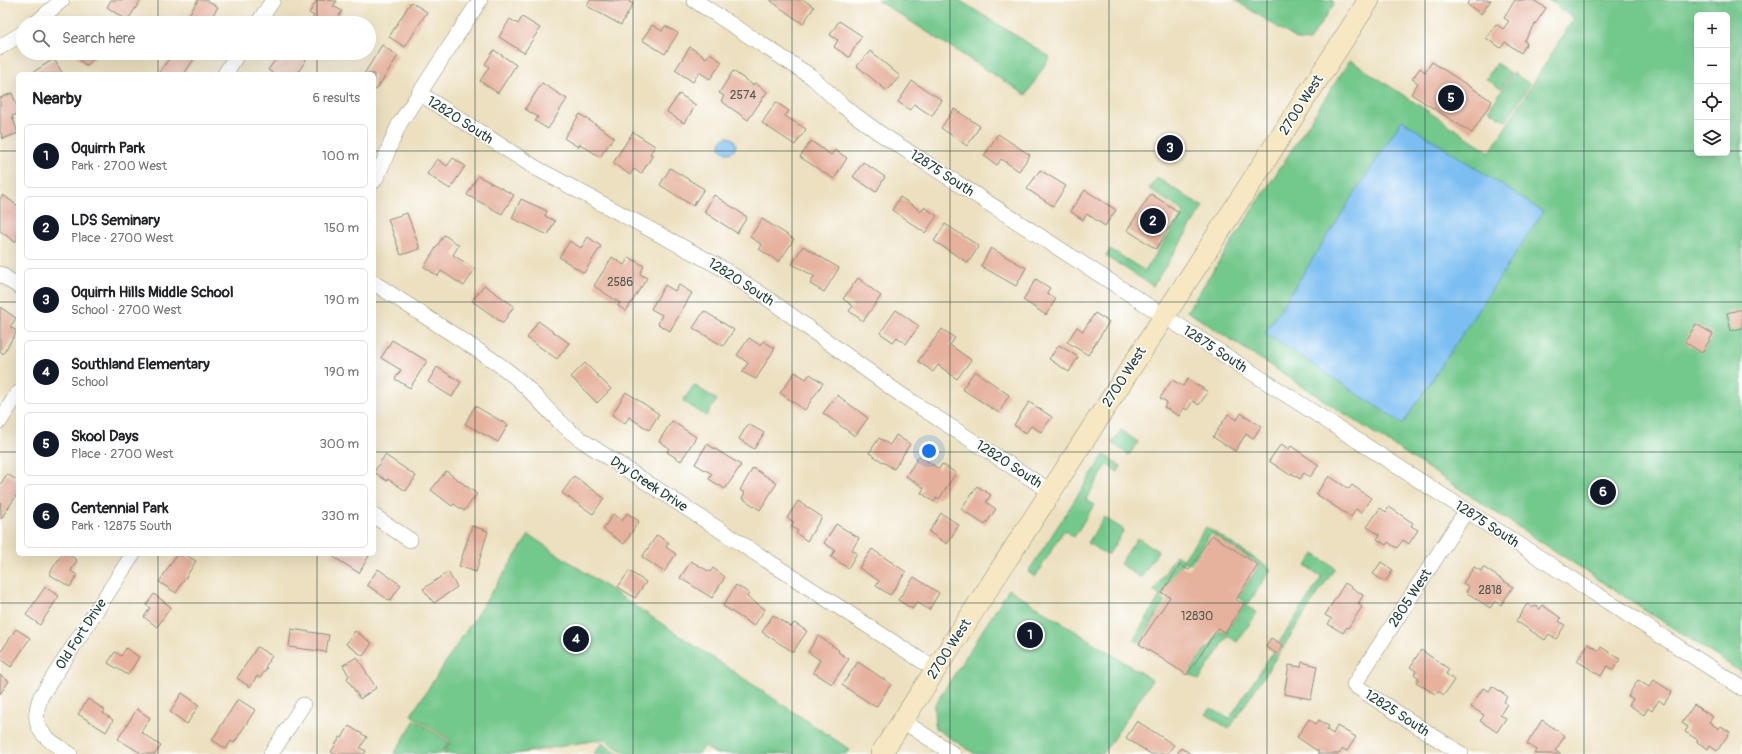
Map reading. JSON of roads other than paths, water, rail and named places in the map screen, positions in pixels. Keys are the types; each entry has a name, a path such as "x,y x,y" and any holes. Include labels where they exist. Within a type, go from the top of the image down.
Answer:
{"main road":[{"name":"2700 West","path":"881,754 1369,0"}],"street":[{"path":"44,16 62,0"},
{"path":"263,16 273,0"},
{"path":"376,178 383,166 392,137 400,123 480,0"},
{"name":"12875 South","path":"694,0 812,77 843,106 872,127 1742,688"},
{"path":"0,47 16,37"},
{"path":"226,72 234,60"},
{"name":"12820 South","path":"419,93 536,168 720,267 767,298 900,394 1050,491"},
{"path":"0,274 16,285"},
{"name":"Dry Creek Drive","path":"376,284 509,372 524,385 568,431 936,670"},
{"path":"0,421 16,396"},
{"name":"2805 West","path":"1354,685 1466,511"},
{"path":"376,517 410,540"},
{"name":"Old Fort Drive","path":"70,754 44,736 35,717 37,706 41,696 132,556"},
{"name":"12825 South","path":"1354,685 1460,754"},
{"path":"271,754 303,705"},
{"path":"903,721 953,754"}],"water":[{"path":"1402,120 1543,212 1403,424 1265,333"},
{"path":"728,137 734,139 736,145 734,151 728,153 722,151 720,145 722,139"}],"place":[{"name":"Skool Days","path":"1451,98"},
{"name":"Oquirrh Hills Middle School","path":"1170,148"},
{"name":"LDS Seminary","path":"1153,221"},
{"name":"Centennial Park","path":"1603,492"},
{"name":"Oquirrh Park","path":"1030,635"},
{"name":"Southland Elementary","path":"576,639"}]}
